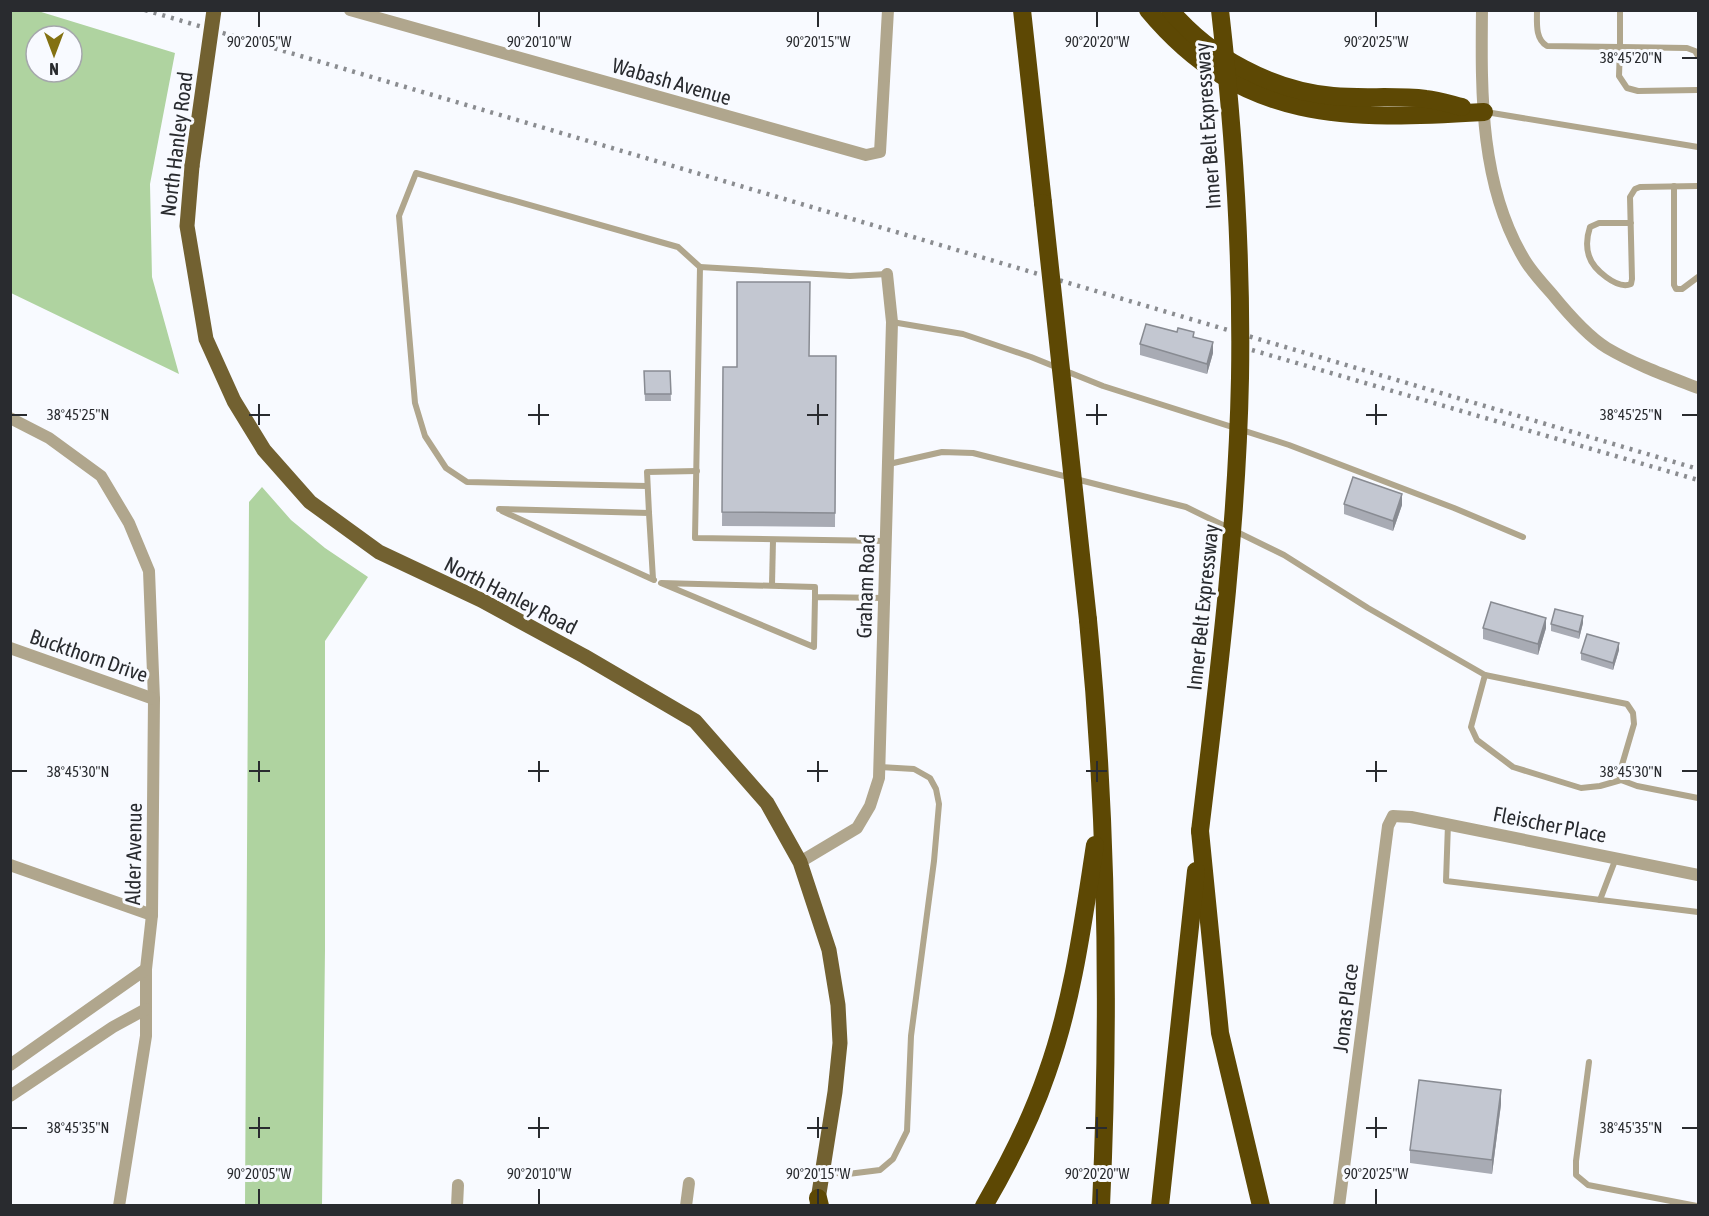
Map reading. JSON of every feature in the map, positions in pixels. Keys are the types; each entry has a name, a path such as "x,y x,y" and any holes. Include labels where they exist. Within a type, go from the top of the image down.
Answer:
{"highway":[{"path":"1022,10 1087,608 1102,808 1107,1028 1101,1206"},
{"path":"1148,10 1170,36 1207,67 1245,90 1279,102 1311,110 1363,116 1426,116 1484,112"},
{"path":"1170,10 1203,43 1231,62 1267,80 1300,90 1332,96 1425,99 1484,112"},
{"name":"Inner Belt Expressway","path":"1160,1206 1226,606 1235,493 1240,379 1236,197 1230,95 1220,10"},
{"path":"984,1206 1026,1127 1047,1073 1064,1018 1075,969 1102,808"},
{"path":"1200,831 1220,1033 1262,1206"}],"main road":[{"name":"North Hanley Road","path":"214,10 192,166 187,226 206,339 234,401 264,450 310,502 379,552 481,600 584,656 695,721 767,803 800,862 829,950 838,1005 840,1043 818,1203"}],"street":[{"name":"Wabash Avenue","path":"350,10 866,155 880,152 888,10"},
{"path":"1482,10 1484,112 1492,178 1505,220 1527,263 1565,310 1604,347 1637,364 1698,388"},
{"name":"Graham Road","path":"800,862 857,828 870,806 879,778 892,322 887,274"},
{"name":"Alder Avenue","path":"10,417 49,438 101,476 129,523 149,571 154,699 152,915 146,969 146,1036 119,1206"},
{"name":"Buckthorn Drive","path":"10,648 154,699"},
{"name":"Fleischer Place","path":"1393,816 1448,824 1698,875"},
{"name":"Jonas Place","path":"1339,1206 1388,826 1393,816"},
{"path":"10,865 152,915"},
{"path":"10,1065 146,969"},
{"path":"10,1096 113,1028 146,1010"},
{"path":"686,1206 689,1183"},
{"path":"457,1206 458,1185"}],"lane":[{"path":"1538,10 1539,36 1542,43 1547,45 1687,48 1695,51 1698,56"},
{"path":"1620,10 1619,76 1627,88 1638,91 1698,90"},
{"path":"1484,112 1698,147"},
{"path":"647,486 467,482 446,468 425,436 415,403 399,216 416,173 678,247 700,267 850,276 887,274"},
{"path":"1674,186 1674,285 1676,289 1682,289 1698,277"},
{"path":"1631,223 1599,223 1590,227 1588,234 1589,257 1593,264 1620,286 1631,284 1632,279 1631,223 1630,197 1635,189 1698,186"},
{"path":"700,267 695,538 886,541"},
{"path":"892,322 963,334 1031,357 1103,386 1289,446 1454,508 1523,537"},
{"path":"888,464 942,452 973,453 1186,507 1284,555 1368,609 1485,675 1627,705 1633,713 1634,724 1619,775 1621,780"},
{"path":"653,579 647,472 697,471"},
{"path":"649,513 499,509 661,583 814,647 815,587 661,583"},
{"path":"772,585 773,540"},
{"path":"815,597 884,598"},
{"path":"1485,675 1471,727 1477,740 1513,767 1581,788 1621,780 1637,786 1698,798"},
{"path":"822,1172 848,1174 880,1170 893,1159 907,1131 911,1036 934,861 939,804 936,789 930,778 914,770 879,767"},
{"path":"1448,824 1446,881 1698,912"},
{"path":"1600,900 1616,857"},
{"path":"1589,1062 1576,1175 1588,1185 1697,1206"}],"green space":[{"path":"10,11 38,11 80,24 24,24 24,84 84,84 84,25 175,53 150,184 152,277 179,374 11,293"},
{"path":"262,487 291,520 325,548 368,577 325,641 322,1205 245,1205 249,502"}],"building":[{"path":"737,282 810,282 809,356 836,356 835,513 722,512 723,367 737,367"},
{"path":"1146,324 1177,332 1178,328 1194,332 1193,337 1213,342 1207,364 1140,344"},
{"path":"644,371 670,371 671,394 645,394"},
{"path":"1353,477 1402,494 1393,521 1344,504"},
{"path":"1491,602 1546,618 1538,644 1483,628"},
{"path":"1555,609 1583,616 1579,632 1551,624"},
{"path":"1587,634 1619,643 1613,663 1581,653"},
{"path":"1419,1080 1501,1090 1492,1160 1410,1150"}],"railway":[{"path":"145,10 1698,469"},
{"path":"1252,350 1698,480"}]}
